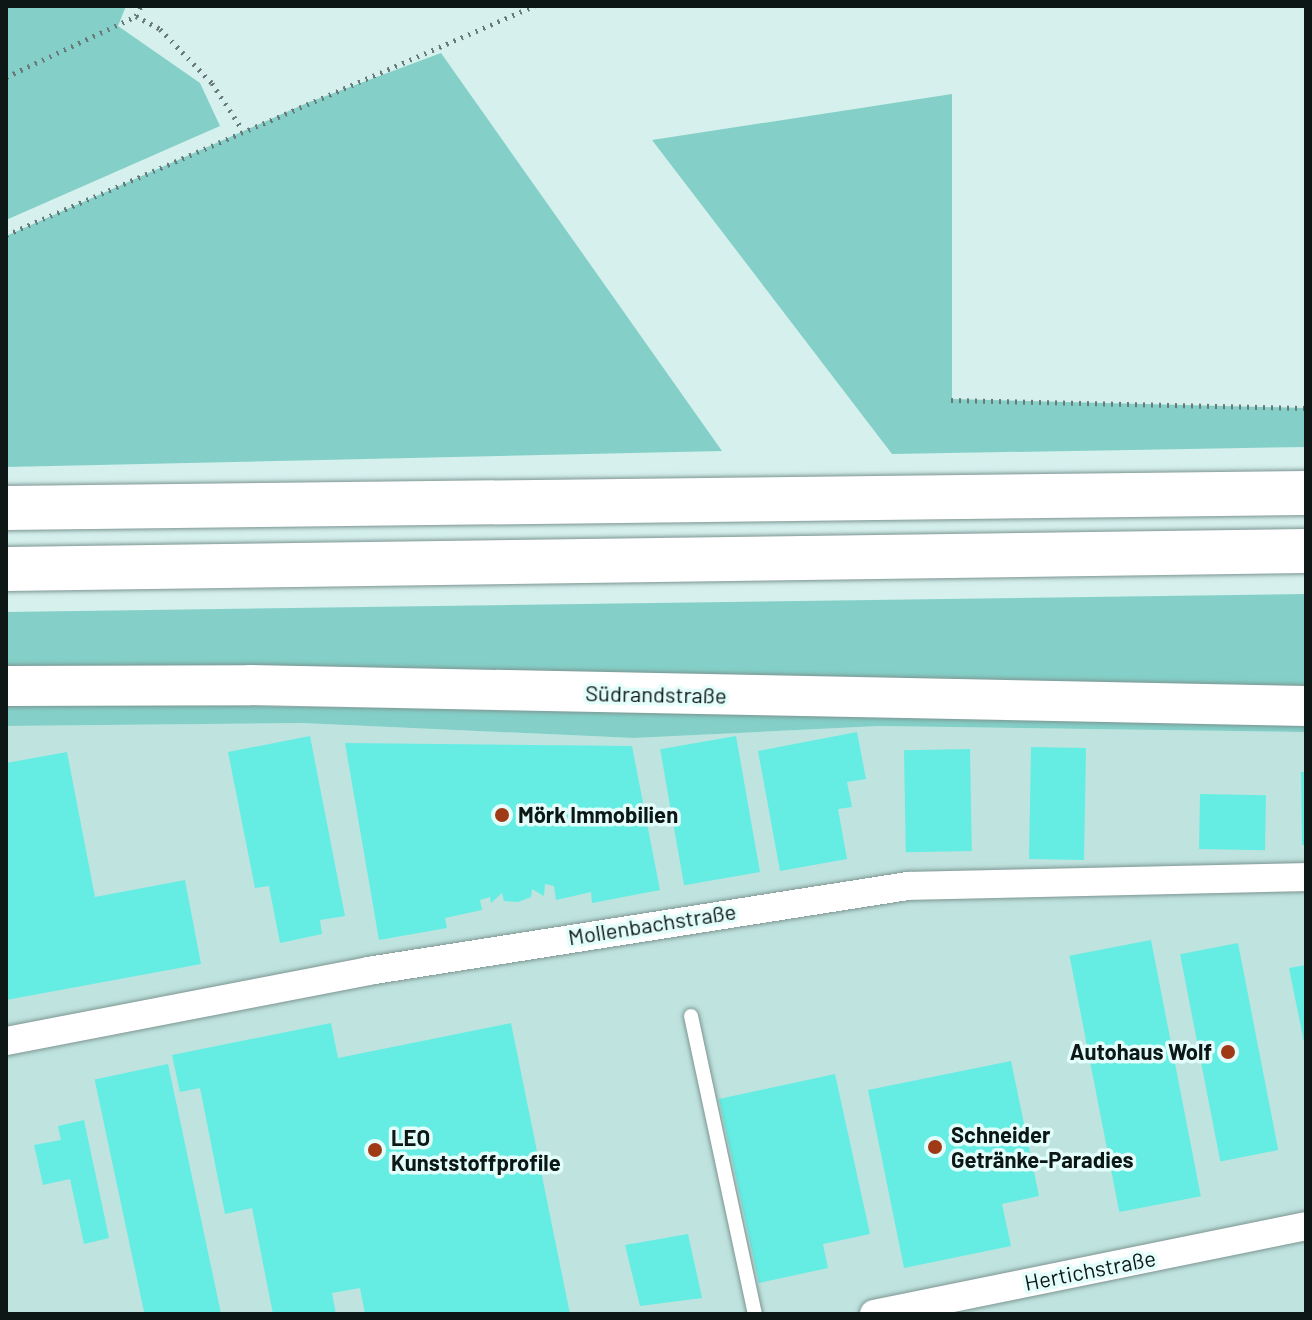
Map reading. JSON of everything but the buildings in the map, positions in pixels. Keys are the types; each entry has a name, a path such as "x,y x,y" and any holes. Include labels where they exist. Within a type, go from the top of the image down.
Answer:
{"highway":[{"path":"6,508 1306,493"},
{"path":"6,569 1306,551"}],"main road":[{"name":"Südrandstraße","path":"6,686 250,685 1306,706"}],"street":[{"name":"Mollenbachstraße","path":"6,1041 368,971 908,886 1306,877"},
{"name":"Hertichstraße","path":"874,1314 1306,1226"}],"lane":[{"path":"691,1016 755,1314"}],"path":[{"path":"6,77 136,16 141,6"},
{"path":"6,235 242,129 534,6"},
{"path":"136,16 160,29 212,83 242,129"},
{"path":"951,400 1306,408"}],"shaded area":[{"path":"6,6 126,6 118,26 200,83 220,126 6,220"},
{"path":"441,53 722,451 6,467 6,236 307,103"},
{"path":"952,94 952,399 1306,408 1306,447 892,454 652,140"},
{"path":"1306,594 1306,694 6,673 6,612"},
{"path":"6,703 1306,720 1306,732 879,726 634,738 302,723 6,726"},
{"path":"302,723 634,738 879,726 1306,732 1306,1314 6,1314 6,726"}],"place":[{"name":"Mörk Immobilien","path":"502,815"},
{"name":"Autohaus Wolf","path":"1228,1052"},
{"name":"Schneider Getränke-Paradies","path":"935,1147"},
{"name":"LEO Kunststoffprofile","path":"375,1150"}]}
